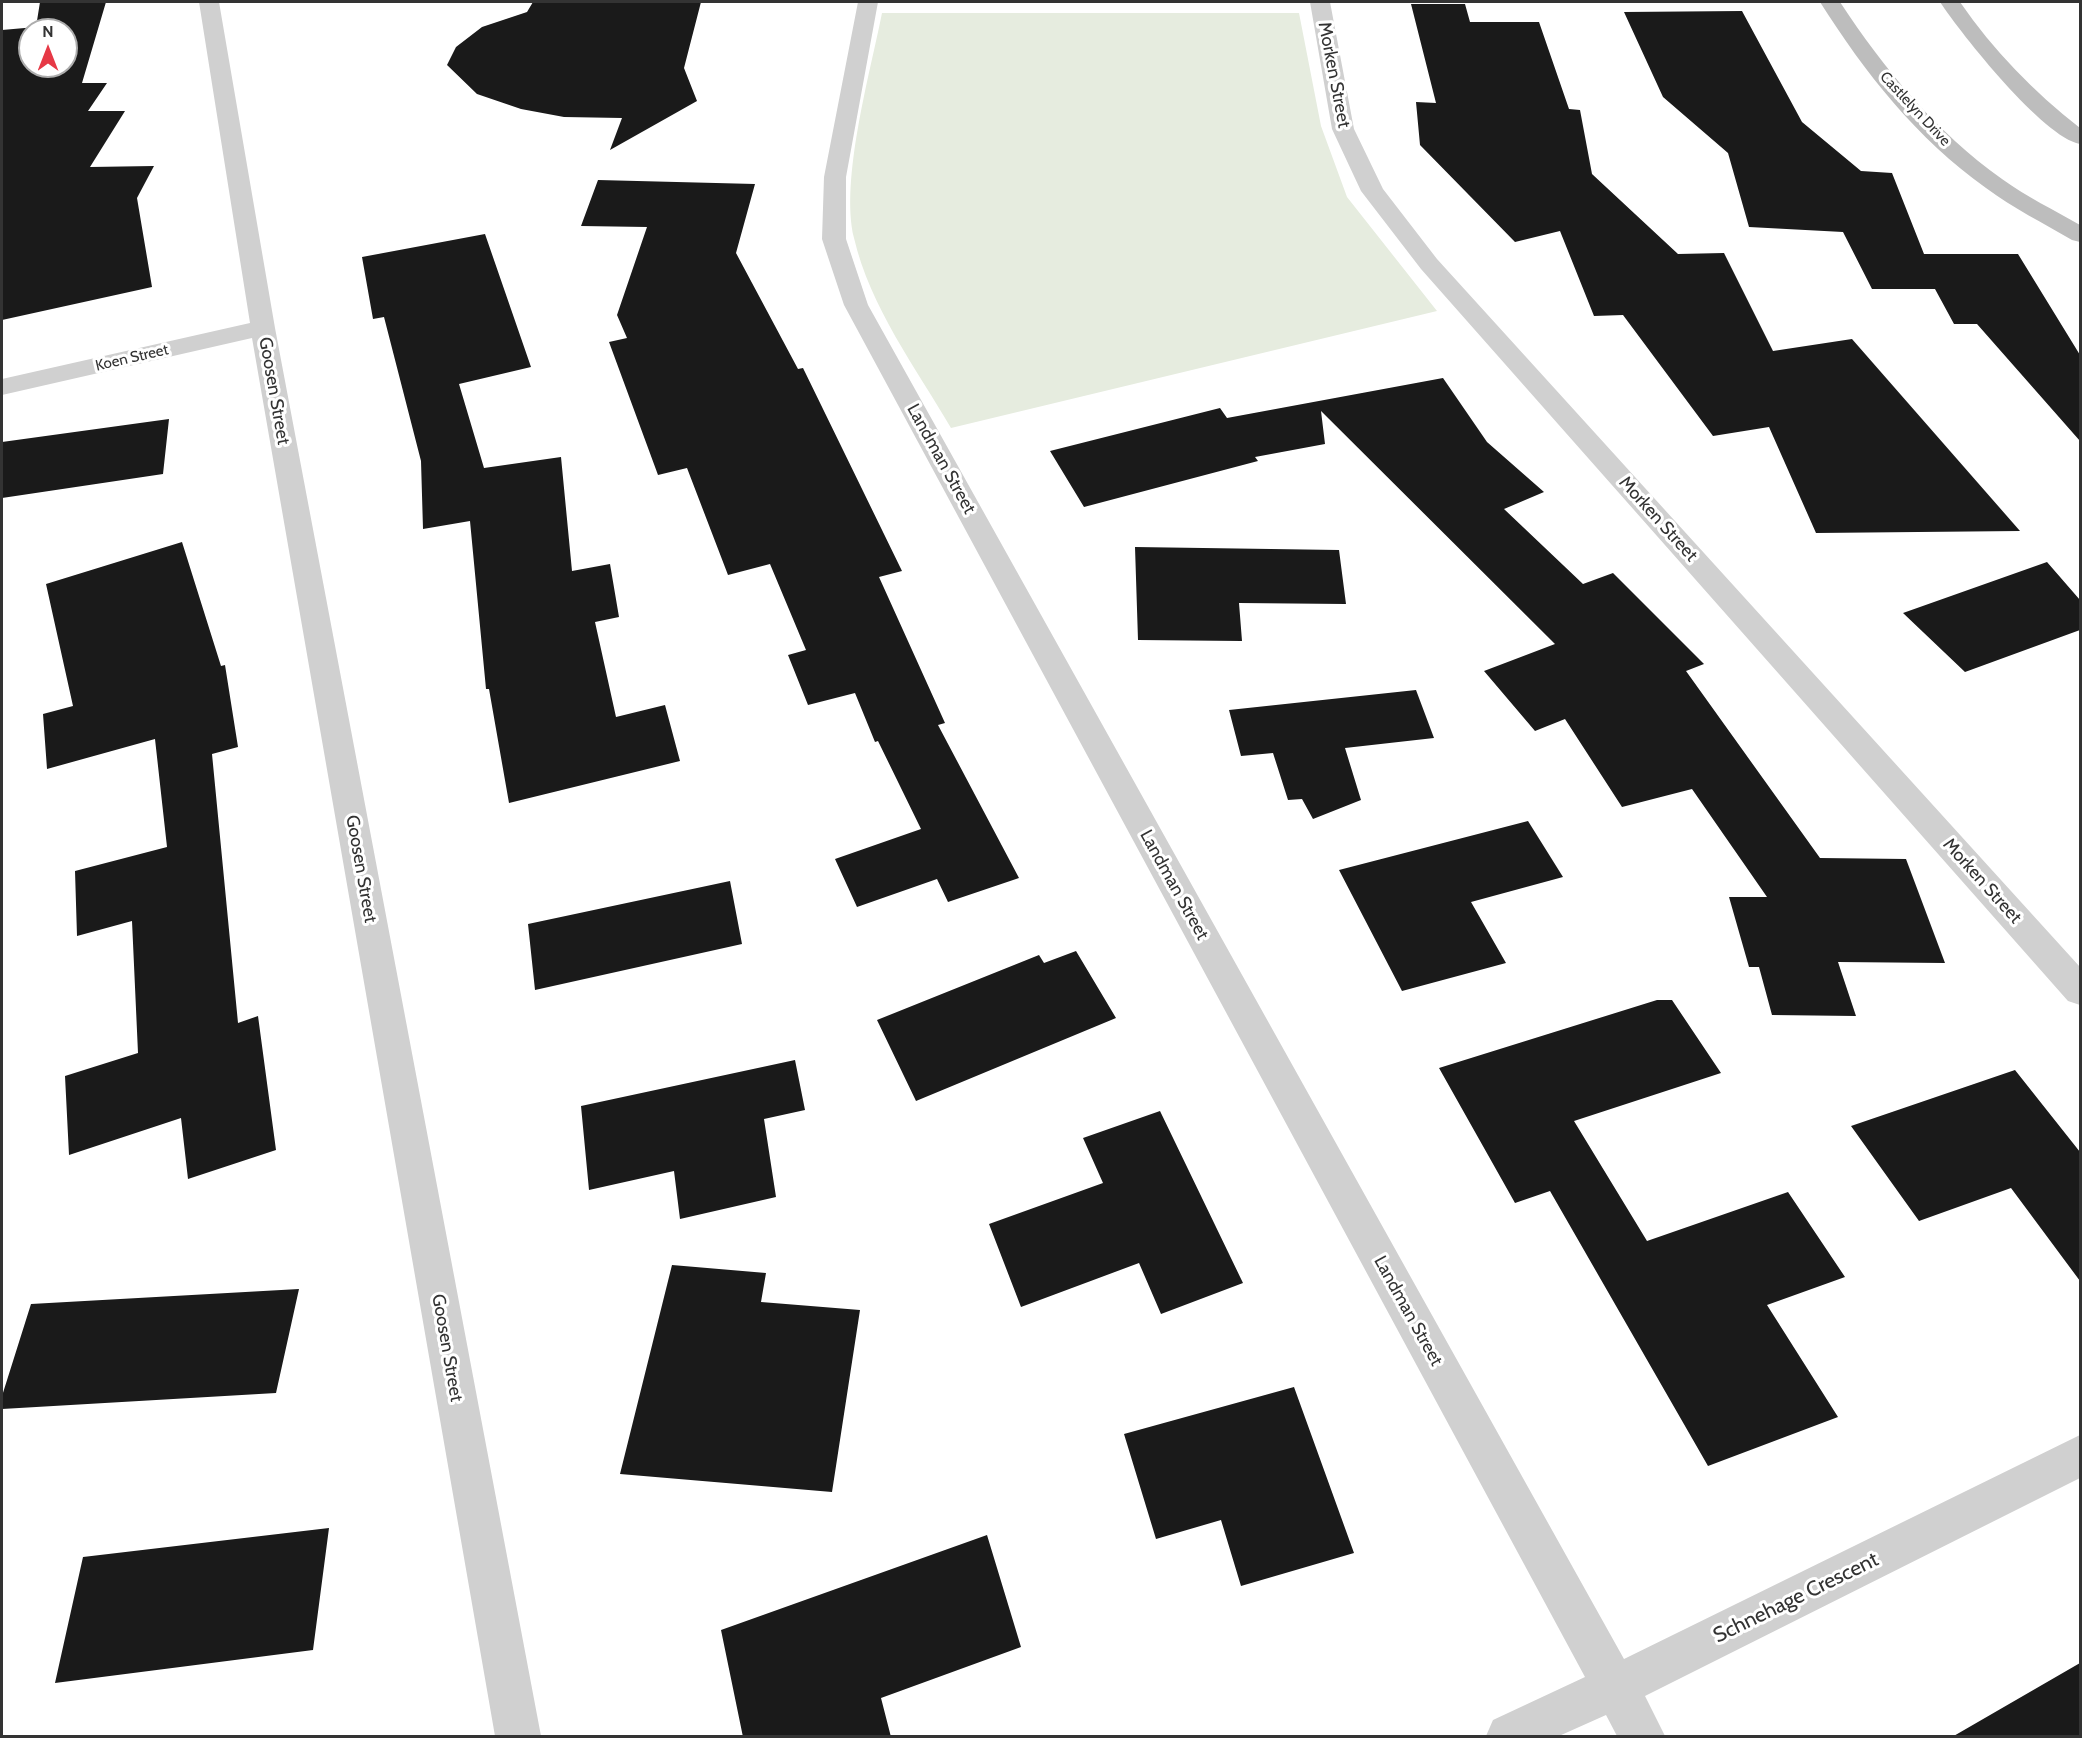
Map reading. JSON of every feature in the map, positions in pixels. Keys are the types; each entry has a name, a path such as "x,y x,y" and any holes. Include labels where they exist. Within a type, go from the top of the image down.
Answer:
{"street":[{"name":"Goosen Street","path":"209,2 263,328 518,1737"},
{"name":"Landman Street","path":"868,2 835,177 834,239 856,305 1642,1737"},
{"name":"Morken Street","path":"1320,2 1343,129 1372,191 1429,264 2080,990"},
{"name":"Castlelyn Drive","path":"1830,2 1853,40 1935,135 1994,184 2080,235"},
{"path":"1950,2 1965,25 2044,111 2080,138"},
{"name":"Koen Street","path":"2,387 263,328"},
{"name":"Schnehage Crescent","path":"1509,1737 1615,1687 2080,1456"}],"shaded area":[{"path":"882,13 1299,13 1321,126 1347,197 1437,311 951,428 882,313 861,264 854,238 851,187 854,157 864,96"}],"building":[{"path":"40,2 106,2 82,83 107,83 88,111 125,111 90,167 154,166 137,198 152,287 2,320 2,30 18,29 18,78 78,78 78,18 37,18"},
{"path":"533,2 701,2 684,68 697,101 610,150 622,118 564,117 521,109 477,94 447,65 456,47 482,27 527,12"},
{"path":"1411,4 1465,4 1470,22 1539,22 1569,109 1580,110 1592,174 1678,254 1724,253 1773,351 1852,339 2020,531 1816,533 1769,427 1713,436 1623,315 1594,316 1560,231 1515,242 1420,145 1416,102 1436,103"},
{"path":"1742,11 1802,122 1861,171 1892,173 1924,254 2018,254 2080,355 2080,441 1977,324 1954,324 1935,289 1872,289 1843,232 1749,227 1728,153 1663,97 1624,12"},
{"path":"598,180 755,184 736,253 798,369 803,368 902,571 879,577 945,723 938,725 1019,878 948,902 937,879 857,907 835,859 921,829 878,741 875,742 855,693 808,705 788,655 806,650 770,564 728,575 687,468 658,475 609,342 627,338 617,315 647,227 581,226"},
{"path":"485,234 531,367 459,384 484,468 561,457 572,571 610,564 619,617 595,622 616,717 665,705 680,761 509,803 489,689 486,689 470,521 423,529 421,461 384,317 373,319 362,257"},
{"path":"1443,378 1487,442 1544,492 1504,509 1583,584 1613,573 1704,664 1686,671 1820,858 1906,859 1945,963 1838,962 1856,1016 1772,1015 1759,967 1749,967 1729,897 1767,897 1692,789 1622,807 1565,719 1535,731 1484,671 1555,644 1321,411 1325,444 1255,457 1258,461 1084,507 1050,451 1220,408 1227,418"},
{"path":"169,419 163,474 2,498 2,442"},
{"path":"182,542 221,666 225,665 238,747 212,754 238,1023 258,1016 276,1150 188,1179 181,1118 69,1155 65,1076 138,1053 132,921 77,936 75,871 167,847 155,739 47,769 43,714 73,706 46,584"},
{"path":"1135,547 1339,550 1346,604 1239,603 1242,641 1138,640"},
{"path":"2047,562 2080,600 2080,630 1965,672 1903,613"},
{"path":"1416,690 1434,738 1345,748 1361,800 1313,819 1302,799 1288,800 1273,753 1241,756 1229,710"},
{"path":"1528,821 1563,877 1471,902 1506,963 1402,991 1339,870"},
{"path":"730,881 742,944 535,990 528,924"},
{"path":"1076,951 1116,1018 916,1101 877,1020 1039,955 1044,963"},
{"path":"1657,1000 1672,1000 1721,1073 1574,1121 1647,1241 1788,1192 1845,1277 1767,1305 1838,1417 1708,1466 1550,1191 1515,1203 1439,1068"},
{"path":"795,1060 805,1110 764,1119 776,1197 680,1219 674,1171 589,1190 581,1106"},
{"path":"2015,1070 2080,1152 2080,1281 2011,1188 1919,1221 1851,1126"},
{"path":"1160,1111 1243,1283 1161,1314 1139,1263 1021,1307 989,1224 1103,1183 1083,1138"},
{"path":"672,1265 766,1273 761,1302 860,1310 832,1492 620,1474"},
{"path":"299,1289 276,1393 2,1409 2,1396 31,1304"},
{"path":"1294,1387 1354,1553 1241,1586 1221,1520 1156,1539 1124,1434"},
{"path":"329,1528 313,1650 55,1683 83,1557"},
{"path":"987,1535 1021,1647 881,1698 891,1737 743,1737 721,1630"},
{"path":"2080,1663 2080,1737 1952,1737"}]}
